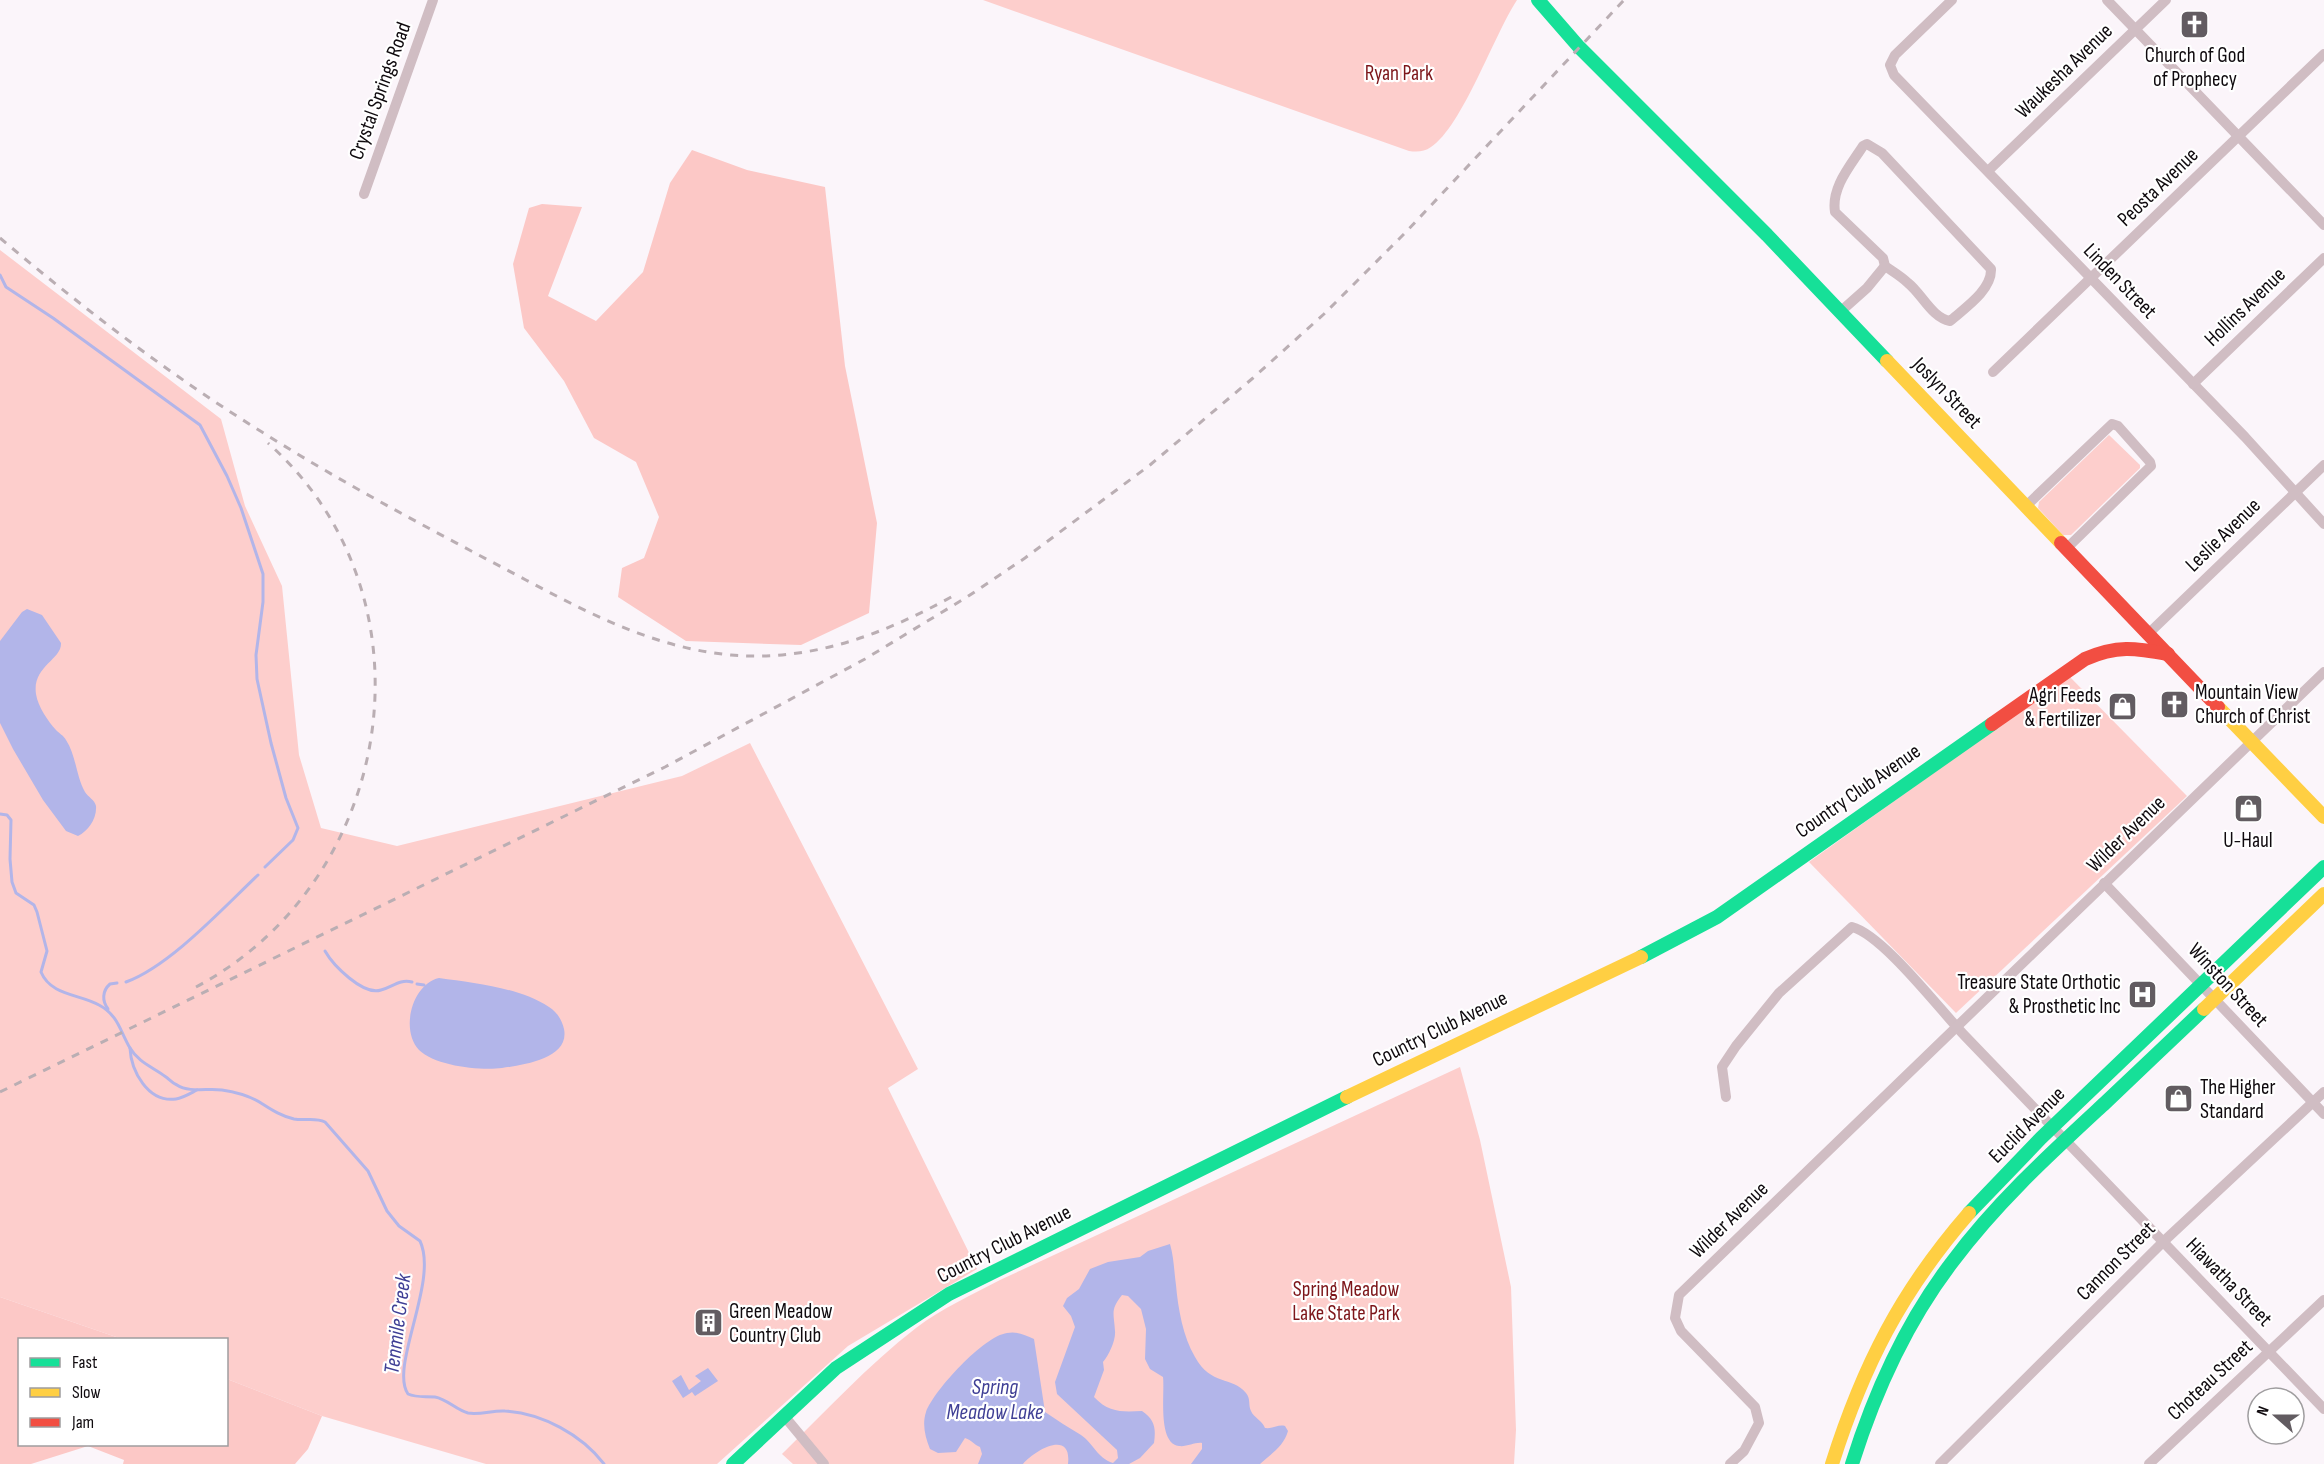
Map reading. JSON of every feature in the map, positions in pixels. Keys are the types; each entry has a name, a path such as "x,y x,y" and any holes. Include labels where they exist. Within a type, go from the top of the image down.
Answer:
{"main road":[{"name":"Joslyn Street","path":"1538,0 1579,48 1712,179 2324,817"},
{"name":"Country Club Avenue","path":"733,1464 836,1368 949,1294 1401,1071 1633,961 1717,917 2085,659 2106,650 2126,646 2168,654"},
{"name":"Euclid Avenue","path":"1832,1464 1848,1413 1868,1364 1905,1296 1964,1218 2053,1128 2324,867"},
{"name":"Euclid Avenue","path":"1852,1464 1879,1385 1896,1350 1956,1256 1988,1217 2324,894"}],"street":[{"name":"Crystal Springs Road","path":"364,194 433,0"},
{"name":"Linden Street","path":"1952,0 1895,55 1890,65 1894,75 2246,437 2324,524"},
{"path":"2107,0 2324,225"},
{"name":"Waukesha Avenue","path":"1988,171 2166,0"},
{"name":"Peosta Avenue","path":"1993,372 2324,54"},
{"path":"1867,144 1882,153 1941,215 1991,269 1992,278 1986,287 1950,321 1936,314 1908,282 1885,266 1883,258 1835,212 1833,202 1838,187 1863,146 1867,144"},
{"name":"Hollins Avenue","path":"2193,384 2324,258"},
{"path":"1840,312 1867,288 1885,266"},
{"path":"2026,506 2112,424 2118,426 2151,466 2067,548"},
{"name":"Leslie Avenue","path":"2148,634 2324,465"},
{"name":"Wilder Avenue","path":"1730,1464 1744,1451 1759,1423 1755,1407 1681,1331 1675,1318 1679,1295 2324,672"},
{"name":"Winston Street","path":"2104,883 2324,1114"},
{"path":"1726,1097 1722,1068 1736,1046 1773,1001 1834,941 1852,927 1863,930 1887,950 1956,1027"},
{"name":"Hiawatha Street","path":"1956,1027 2324,1409"},
{"name":"Cannon Street","path":"1940,1464 2163,1242 2324,1092"},
{"name":"Choteau Street","path":"2149,1464 2324,1300"},
{"path":"785,1417 824,1464"}],"green space":[{"name":"Ryan Park","path":"983,0 1517,0 1454,121 1431,147 1415,152"},
{"name":"Green Meadow Country Club","path":"0,250 221,419 245,506 282,586 299,755 321,828 397,846 682,776 750,743 918,1069 888,1088 977,1269 848,1346 717,1464 486,1464 322,1416 228,1379 228,1338 119,1338 0,1297"},
{"path":"2109,435 2140,465 2140,468 2071,535 2063,535 2038,508 2039,502"},
{"path":"2069,676 2187,796 1956,1013 1809,862"},
{"name":"Spring Meadow Lake State Park","path":"1460,1067 1480,1140 1511,1287 1516,1430 1514,1464 793,1464 782,1454 881,1357 916,1328 947,1308 1000,1280"}],"shaded area":[{"path":"692,150 747,170 825,187 845,366 877,523 869,613 801,645 686,641 618,597 622,568 644,558 659,517 636,462 594,438 564,381 524,328 513,264 529,208 542,204 582,207 548,296 596,321 643,272 670,183"},
{"path":"0,1297 119,1338 18,1338 18,1446 88,1446 31,1464 0,1464"},
{"path":"228,1379 322,1416 308,1449 295,1464 123,1464 124,1460 88,1446 228,1446"}],"water":[{"path":"27,609 42,615 61,643 57,654 38,677 36,694 47,718 69,746 82,786 96,806 91,824 78,836 66,831 43,800 0,723 0,641 22,612"},
{"path":"439,978 510,990 537,1000 554,1011 562,1022 564,1039 560,1047 543,1059 493,1069 447,1064 426,1055 413,1041 410,1020 416,998 422,989"},
{"name":"Spring Meadow Lake","path":"1170,1244 1178,1303 1187,1341 1201,1366 1214,1377 1234,1384 1246,1393 1251,1411 1265,1428 1285,1426 1288,1431 1286,1436 1273,1453 1260,1464 1191,1464 1202,1449 1202,1443 1179,1446 1172,1443 1168,1436 1164,1416 1163,1377 1150,1369 1145,1359 1146,1329 1141,1309 1128,1296 1122,1295 1114,1308 1115,1335 1110,1351 1103,1362 1104,1370 1094,1397 1111,1409 1142,1411 1150,1418 1155,1429 1154,1443 1140,1458 1129,1464 1068,1464 1068,1453 1064,1447 1059,1445 1036,1453 1023,1464 978,1464 982,1454 980,1447 965,1438 956,1452 938,1453 930,1449 924,1421 931,1402 949,1378 973,1354 997,1336 1014,1333 1034,1339 1045,1412 1081,1435 1103,1458 1113,1463 1118,1458 1117,1450 1057,1394 1055,1382 1075,1327 1071,1316 1063,1306 1067,1298 1079,1289 1090,1269 1108,1262 1140,1257 1148,1251"},
{"path":"708,1368 718,1381 695,1396 692,1392 683,1398 672,1381 681,1375 689,1390 701,1381 695,1376"}],"waterway":[{"path":"0,275 6,287 53,318 200,425 227,476 241,508 263,574 263,602 256,655 257,679 286,798 298,828 293,840 265,867"},
{"name":"Tenmile Creek","path":"0,814 7,815 11,820 10,859 12,882 16,893 34,905 37,912 47,951 41,972 46,980 59,990 91,1001 105,1009 115,1019 130,1048 138,1057 175,1084 193,1090 222,1090 237,1093 252,1098 289,1118 325,1122 368,1171 387,1211 399,1226 420,1241 424,1258 423,1278 405,1364 404,1381 408,1394 439,1398 468,1413 505,1411 533,1416 573,1435 595,1453 604,1464"},
{"path":"126,982 143,974 178,950 258,875"},
{"path":"325,951 349,978 374,991 400,982 412,982"},
{"path":"108,1009 104,993 110,984 117,983"},
{"path":"417,984 424,985"},
{"path":"130,1048 134,1066 149,1091 166,1099 176,1099 197,1090"}],"railway":[{"path":"0,1092 665,767 865,659 967,597 1025,558 1150,465 1253,378 1324,314 1405,233 1624,0"},
{"path":"0,238 63,290 161,364 290,449 375,499 490,561 577,606 636,632 667,643 731,655 790,654 819,649 874,633 953,596"},
{"path":"196,987 264,939 316,878 352,808 372,732 374,654 358,578 323,506 268,443"}],"traffic: fast":[{"path":"1538,0 1579,47 1767,235 1887,361"},
{"path":"1641,957 1717,917 1992,724"},
{"path":"1969,1213 2041,1138 2324,867"},
{"path":"1852,1464 1871,1410 1906,1333 1936,1284 1970,1239 2025,1179 2204,1009"},
{"path":"733,1464 836,1368 949,1294 1347,1097"}],"traffic: slow":[{"path":"1887,361 2061,543"},
{"path":"2218,707 2324,817"},
{"path":"2204,1009 2324,894"},
{"path":"1347,1097 1641,957"},
{"path":"1832,1464 1857,1394 1887,1331 1923,1271 1969,1213"}],"traffic: jam":[{"path":"2061,543 2218,707"},
{"path":"1992,724 2085,659 2107,651 2126,649 2168,654"}],"place":[{"name":"Church of God of Prophecy","path":"2195,24"},
{"name":"Mountain View Church of Christ","path":"2174,704"},
{"name":"Agri Feeds & Fertilizer","path":"2122,707"},
{"name":"U-Haul","path":"2248,809"},
{"name":"Treasure State Orthotic & Prosthetic Inc","path":"2142,994"},
{"name":"The Higher Standard","path":"2179,1099"},
{"name":"Green Meadow Country Club","path":"708,1323"}]}
